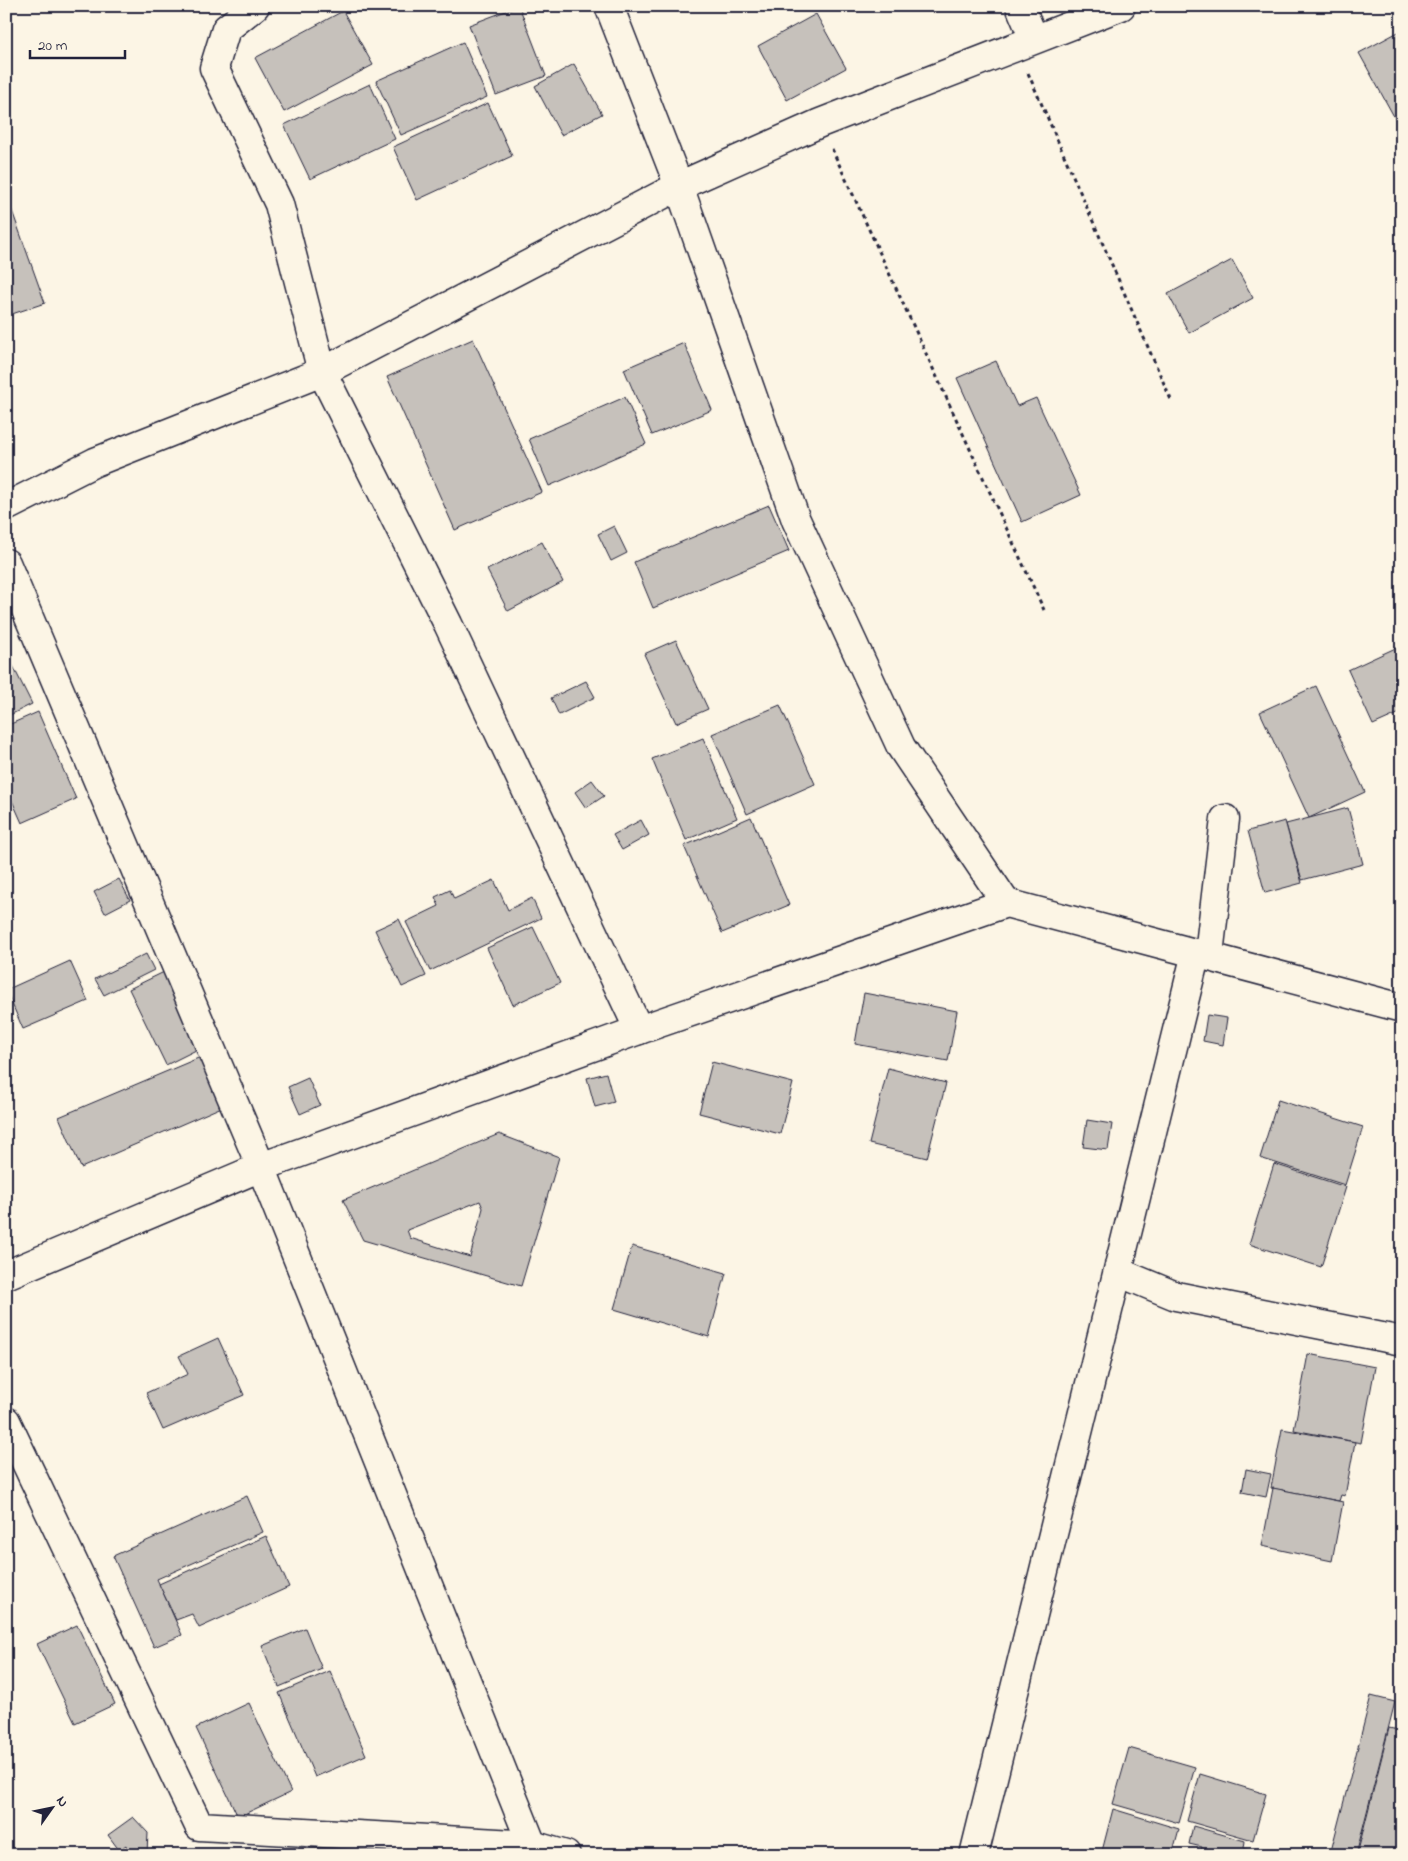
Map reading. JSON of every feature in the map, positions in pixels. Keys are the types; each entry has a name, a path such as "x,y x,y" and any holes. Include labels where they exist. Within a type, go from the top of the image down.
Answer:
{"street":[{"path":"255,6 226,29 214,68 279,204 322,372 448,624 639,1030"},
{"path":"609,6 679,186 796,520 901,747 1006,903"},
{"path":"1020,6 1025,42"},
{"path":"6,507 95,462 322,372 679,186 820,123 1121,6"},
{"path":"6,563 261,1167 534,1850"},
{"path":"1196,953 1209,954 1225,819"},
{"path":"6,1275 261,1167 639,1030 1006,903 1402,1008"},
{"path":"974,1855 1196,953"},
{"path":"1118,1272 1176,1296 1402,1341"},
{"path":"6,1421 199,1826 534,1850 566,1855"}],"path":[{"path":"1025,42 1172,402"},
{"path":"820,123 1044,610"}],"building":[{"path":"519,6 546,76 496,95 469,25"},
{"path":"343,11 373,65 284,112 255,58"},
{"path":"816,14 846,68 787,100 758,46"},
{"path":"1402,30 1402,131 1359,53"},
{"path":"463,42 487,97 401,135 376,81"},
{"path":"574,64 602,114 561,135 535,86"},
{"path":"370,84 395,139 310,179 284,125"},
{"path":"488,103 512,156 417,200 393,147"},
{"path":"6,194 45,303 6,316"},
{"path":"1232,260 1253,298 1189,333 1168,294"},
{"path":"473,339 542,492 455,530 387,377"},
{"path":"684,343 712,410 652,435 624,369"},
{"path":"996,361 1017,406 1036,398 1081,495 1022,522 957,378"},
{"path":"625,397 646,444 549,486 529,439"},
{"path":"769,505 789,551 653,608 634,562"},
{"path":"614,526 627,553 611,561 598,534"},
{"path":"542,542 563,582 508,611 487,570"},
{"path":"676,640 708,709 676,723 644,654"},
{"path":"1402,645 1402,712 1373,725 1348,670"},
{"path":"9,658 32,704 6,717 6,659"},
{"path":"586,681 595,697 559,715 551,698"},
{"path":"1316,686 1365,792 1309,818 1260,712"},
{"path":"780,705 815,784 747,814 712,734"},
{"path":"38,712 76,799 22,823 6,787 6,726"},
{"path":"703,738 737,818 686,840 652,759"},
{"path":"592,780 604,796 586,808 575,792"},
{"path":"1348,808 1363,864 1302,880 1286,824"},
{"path":"751,817 789,905 722,933 684,846"},
{"path":"641,820 649,835 622,850 613,835"},
{"path":"1285,821 1302,883 1265,893 1248,831"},
{"path":"119,879 130,900 105,913 94,892"},
{"path":"494,880 508,910 532,898 541,918 430,971 406,922 439,906 435,897 450,890 454,899"},
{"path":"399,919 426,976 402,987 375,930"},
{"path":"533,927 560,983 513,1005 487,948"},
{"path":"146,954 154,970 104,995 95,979"},
{"path":"70,961 88,1001 23,1029 6,990"},
{"path":"164,972 202,1047 166,1065 129,989"},
{"path":"864,993 957,1011 948,1061 855,1044"},
{"path":"1207,1015 1227,1018 1223,1045 1203,1041"},
{"path":"203,1056 224,1106 81,1168 59,1117"},
{"path":"712,1062 793,1083 780,1134 699,1113"},
{"path":"888,1068 946,1083 927,1158 869,1144"},
{"path":"606,1073 614,1102 595,1107 587,1078"},
{"path":"308,1078 320,1105 300,1114 288,1087"},
{"path":"1278,1100 1363,1127 1345,1185 1260,1158"},
{"path":"1087,1120 1112,1124 1108,1150 1083,1147"},
{"path":"499,1134 559,1157 521,1286 363,1240 343,1200","holes":["480,1201 483,1208 470,1257 410,1238 407,1230"]},
{"path":"1274,1164 1346,1187 1321,1267 1249,1244"},
{"path":"632,1246 726,1273 709,1337 614,1309"},
{"path":"218,1338 244,1395 163,1430 146,1393 188,1374 179,1356"},
{"path":"1308,1354 1375,1367 1361,1443 1294,1430"},
{"path":"1282,1429 1355,1442 1345,1496 1341,1495 1339,1501 1271,1488"},
{"path":"1246,1469 1271,1474 1266,1497 1242,1492"},
{"path":"1273,1488 1343,1502 1332,1561 1262,1546"},
{"path":"247,1496 263,1532 157,1579 182,1635 154,1647 113,1556"},
{"path":"266,1536 289,1587 199,1628 192,1614 176,1620 159,1584"},
{"path":"77,1625 115,1704 75,1723 37,1644"},
{"path":"305,1628 322,1669 279,1687 262,1646"},
{"path":"330,1671 366,1755 315,1777 279,1693"},
{"path":"1371,1696 1395,1702 1356,1855 1330,1855"},
{"path":"249,1703 291,1792 238,1817 196,1728"},
{"path":"1389,1728 1402,1731 1402,1846 1399,1855 1357,1855"},
{"path":"1129,1748 1195,1767 1179,1823 1113,1804"},
{"path":"1200,1774 1266,1794 1253,1840 1187,1821"},
{"path":"1113,1809 1179,1829 1172,1855 1101,1855"},
{"path":"133,1817 148,1833 147,1853 143,1855 129,1855 126,1845 119,1850 108,1835"},
{"path":"1193,1826 1245,1841 1244,1848 1249,1850 1248,1855 1200,1855 1202,1847 1189,1844"}]}
